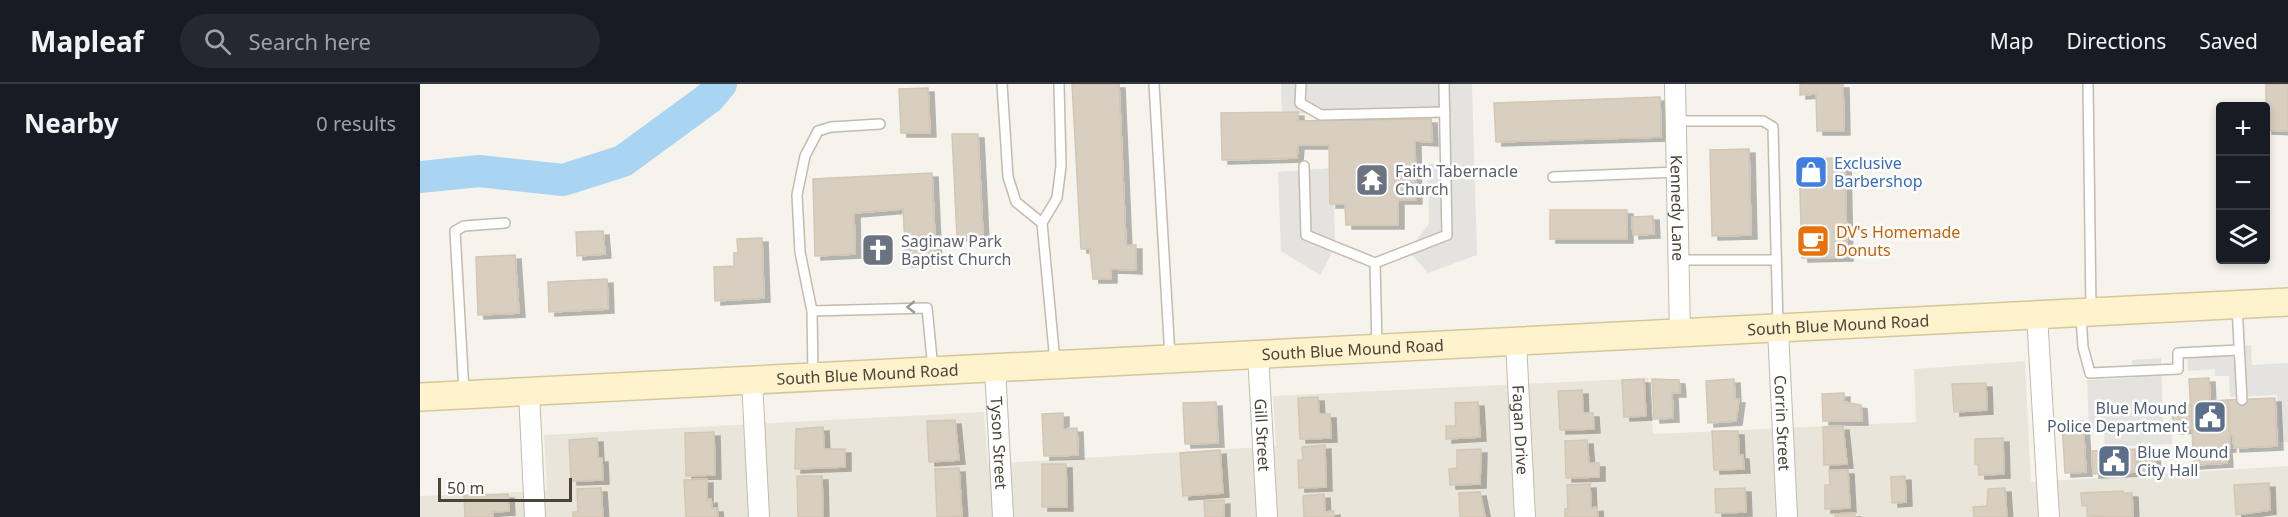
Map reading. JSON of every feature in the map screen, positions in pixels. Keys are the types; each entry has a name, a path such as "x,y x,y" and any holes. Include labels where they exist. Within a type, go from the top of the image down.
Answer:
{"main road":[{"name":"South Blue Mound Road","path":"420,397 1778,330 2288,302"}],"street":[{"name":"Kennedy Lane","path":"1676,84 1680,334"},
{"path":"2037,315 2049,517"},
{"name":"Corrin Street","path":"1778,330 1787,517"},
{"name":"Fagan Drive","path":"1516,342 1525,517"},
{"name":"Gill Street","path":"1258,354 1267,517"},
{"name":"Tyson Street","path":"995,368 1003,517"},
{"path":"752,380 759,517"},
{"path":"529,392 535,517"}],"lane":[{"path":"1002,84 1008,177 1016,202 1042,223"},
{"path":"1056,365 1042,223 1057,198 1060,166 1059,84"},
{"path":"1154,84 1171,359"},
{"path":"1301,84 1300,103 1321,114 1445,112"},
{"path":"1304,166 1306,235 1375,263 1447,235 1444,84"},
{"path":"2088,84 2086,313 2083,347 2090,373 2178,369 2178,352 2240,350"},
{"path":"1676,121 1763,121 1773,128 1778,330"},
{"path":"813,377 812,311 800,252 797,195 805,156 818,131 831,127 880,124"},
{"path":"1553,177 1677,172"},
{"path":"464,395 455,231 464,226 505,223"},
{"path":"1678,260 1775,260"},
{"path":"1375,263 1377,349"},
{"path":"2237,305 2242,400"},
{"path":"812,311 927,308 933,371"}],"shaded area":[{"path":"1281,84 1472,84 1477,255 1428,273 1408,250 1429,224 1428,164 1449,162 1447,110 1282,114"},
{"path":"1333,168 1335,247 1320,275 1281,251 1278,172"},
{"path":"2251,345 2252,365 2288,363 2288,442 2280,442 2277,395 2230,397 2229,376 2215,376 2215,369 2188,371 2187,349"},
{"path":"2161,358 2163,421 2172,421 2172,444 2105,447 2104,429 2089,430 2087,380 2133,378 2132,360"},
{"path":"2025,361 2031,482 2288,466 2288,517 420,517 420,494 421,496 547,491 544,435 984,412 988,464 1276,446 1273,396 1648,378 1653,434 1916,422 1914,369"}],"building":[{"path":"1072,84 1119,84 1126,245 1136,245 1136,270 1111,269 1111,279 1093,279 1090,249 1081,249"},
{"path":"1800,84 1843,84 1844,131 1817,131 1816,94 1800,95"},
{"path":"2266,84 2288,84 2288,131 2270,130 2270,102 2266,102"},
{"path":"928,88 930,133 901,133 899,89"},
{"path":"1660,97 1661,137 1496,142 1494,103"},
{"name":"Faith Tabernacle Church","path":"1298,112 1298,121 1431,119 1432,142 1415,141 1416,200 1398,200 1398,225 1346,225 1345,204 1330,204 1329,145 1298,145 1297,158 1222,160 1221,113"},
{"path":"952,134 978,134 983,235 957,237"},
{"path":"1749,149 1751,235 1712,236 1710,150"},
{"path":"1845,158 1847,257 1802,258 1799,159"},
{"path":"932,173 936,261 906,263 903,209 854,213 855,254 815,256 813,179"},
{"path":"1550,210 1627,210 1627,239 1550,239"},
{"path":"1653,216 1654,234 1633,235 1632,217"},
{"path":"603,231 605,254 577,256 576,232"},
{"path":"762,238 764,298 715,301 714,267 734,266 734,253 738,253 737,239"},
{"path":"515,255 519,313 478,315 476,257"},
{"path":"607,279 608,309 549,312 548,282"},
{"name":"Blue Mound Police Department","path":"2209,378 2210,401 2228,400 2230,448 2193,450 2189,379"},
{"path":"1644,379 1646,416 1624,417 1622,380"},
{"path":"1652,379 1679,380 1680,393 1672,393 1673,418 1654,419"},
{"path":"1734,379 1735,399 1739,399 1736,421 1708,423 1706,381"},
{"path":"1986,383 1987,410 1954,412 1952,384"},
{"path":"1582,390 1583,413 1593,413 1594,429 1560,430 1558,391"},
{"path":"1844,393 1844,402 1861,405 1862,421 1823,421 1822,394"},
{"path":"1318,397 1319,414 1330,414 1331,438 1300,439 1298,398"},
{"path":"2275,398 2277,446 2234,448 2233,435 2230,435 2228,400"},
{"path":"1216,402 1218,443 1185,444 1183,403"},
{"path":"1478,402 1480,437 1446,439 1446,426 1456,426 1455,403"},
{"path":"2191,405 2192,429 2173,430 2172,406"},
{"path":"1063,413 1063,429 1077,428 1078,455 1044,456 1042,414"},
{"path":"955,420 959,460 929,462 927,421"},
{"path":"2083,421 2086,472 2065,473 2062,422"},
{"path":"1843,426 1847,464 1824,465 1823,427"},
{"path":"823,427 824,449 845,449 845,467 795,469 796,429"},
{"path":"1712,431 1738,431 1739,455 1743,455 1744,469 1714,470"},
{"path":"714,432 715,475 686,476 685,433"},
{"path":"597,438 598,458 602,458 603,480 571,481 569,440"},
{"path":"2003,438 2004,474 1979,475 1978,464 1975,464 1975,439"},
{"path":"1587,440 1589,463 1599,463 1599,477 1566,478 1565,441"},
{"path":"1325,445 1326,487 1299,488 1298,460 1303,460 1302,447"},
{"path":"2154,447 2155,472 2139,473 2138,448"},
{"path":"2226,448 2227,463 2194,465 2193,450"},
{"path":"1481,449 1480,484 1450,485 1449,469 1457,468 1457,450"},
{"name":"Blue Mound City Hall","path":"2135,449 2136,472 2093,474 2092,451"},
{"path":"1220,450 1223,493 1183,496 1180,453"},
{"path":"1042,464 1066,464 1067,507 1042,507"},
{"path":"959,468 962,516 937,517 935,469"},
{"path":"1829,470 1848,470 1850,508 1825,509 1825,485 1830,485"},
{"path":"797,476 822,476 823,517 798,517"},
{"path":"1905,476 1906,502 1892,503 1891,477"},
{"path":"707,479 707,500 711,499 712,508 717,508 718,517 686,517 684,480"},
{"path":"2269,483 2270,510 2236,515 2234,485"},
{"path":"1590,484 1591,508 1597,507 1598,517 1565,517 1565,509 1568,508 1567,485"},
{"path":"601,488 603,517 573,517 573,512 578,512 577,489"},
{"path":"1745,488 1746,512 1716,513 1715,489"},
{"path":"2005,488 2007,517 1974,517 1973,507 1987,506 1988,489"},
{"path":"2123,491 2123,493 2132,493 2133,517 2087,516 2087,505 2082,506 2081,493"},
{"path":"1480,492 1485,517 1460,517 1459,493"},
{"path":"508,494 509,511 493,512 493,517 465,517 464,496"},
{"path":"1324,494 1325,512 1334,511 1334,517 1304,517 1303,496"},
{"path":"1224,500 1224,517 1205,517 1204,501"},
{"path":"1855,513 1855,517 1835,517 1835,514"}],"waterway":[{"path":"420,177 479,171 563,180 623,161 709,98 721,84"}],"place":[{"name":"Exclusive Barbershop","path":"1811,172"},
{"name":"Faith Tabernacle Church","path":"1372,180"},
{"name":"DV's Homemade Donuts","path":"1813,241"},
{"name":"Saginaw Park Baptist Church","path":"878,250"},
{"name":"Blue Mound Police Department","path":"2210,417"},
{"name":"Blue Mound City Hall","path":"2114,461"}]}
